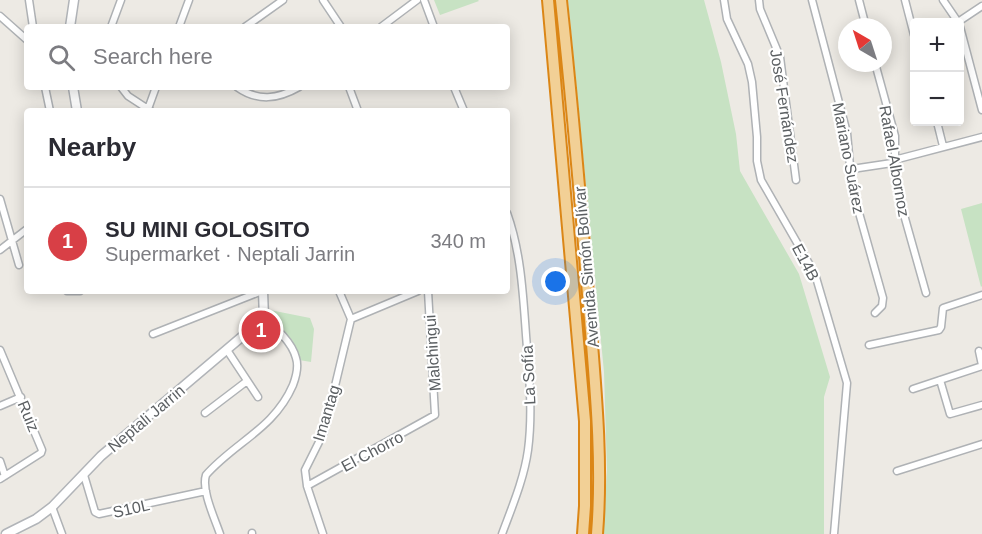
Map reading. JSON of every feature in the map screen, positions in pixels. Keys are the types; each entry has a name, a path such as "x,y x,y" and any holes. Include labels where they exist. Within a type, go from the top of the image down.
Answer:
{"highway":[{"name":"Avenida Simón Bolívar","path":"548,0 585,421 583,534"},
{"name":"Avenida Simón Bolívar","path":"561,0 574,124 597,414 600,504 597,534"}],"street":[{"path":"29,0 33,24"},
{"path":"71,24 75,0"},
{"path":"112,24 121,0"},
{"path":"180,24 189,0"},
{"path":"249,24 283,0"},
{"path":"323,0 339,24"},
{"path":"385,24 417,0"},
{"path":"424,0 433,24"},
{"name":"E14B","path":"724,0 727,19 748,64 752,82 757,161 761,180 815,274 847,383 834,534"},
{"name":"José Fernández","path":"759,0 760,9 780,57 796,180"},
{"name":"Mariano Suárez","path":"812,0 847,133 852,188 883,298 882,306 875,314"},
{"path":"859,0 864,18"},
{"path":"905,0 910,18"},
{"path":"943,0 955,18"},
{"path":"964,20 982,6"},
{"path":"0,16 24,37"},
{"path":"964,43 982,110"},
{"name":"Rafael Albornoz","path":"877,72 895,136 895,176 899,197 926,293"},
{"path":"46,90 49,108"},
{"path":"74,90 76,108"},
{"path":"123,90 128,96 147,108"},
{"path":"151,108 155,90"},
{"path":"241,90 261,98 280,97 293,90"},
{"path":"350,90 357,108"},
{"path":"455,90 463,108"},
{"path":"938,126 944,146"},
{"path":"852,169 892,163 982,136"},
{"path":"0,199 19,265"},
{"name":"La Sofía","path":"502,534 522,480 531,421 518,249 510,223"},
{"path":"0,250 24,231"},
{"path":"153,334 254,294"},
{"path":"220,534 206,491 206,475 269,422 288,396 295,381 296,358 291,347 264,318 262,294"},
{"path":"340,294 351,320 411,294"},
{"name":"Malchingui","path":"428,294 435,415"},
{"path":"869,345 939,330 943,308 982,295"},
{"name":"Neptali Jarrin","path":"6,534 36,519 52,507 101,456 264,318"},
{"name":"Imantag","path":"323,534 307,486 305,470 324,432 351,320"},
{"name":"Ruiz","path":"0,350 42,450 41,453 3,478"},
{"path":"227,350 258,397"},
{"path":"913,389 982,366 979,351"},
{"path":"940,380 950,414 982,405"},
{"path":"205,413 247,381"},
{"path":"0,406 21,397"},
{"name":"El Chorro","path":"307,486 435,415"},
{"path":"897,471 982,444"},
{"path":"0,461 3,478"},
{"name":"S10L","path":"84,475 95,512 99,514 206,491"},
{"path":"52,507 62,534"}],"green space":[{"path":"434,0 478,0 479,1 440,15"},
{"path":"568,0 704,0 721,62 736,134 740,171 799,274 830,377 824,397 824,534 603,534 607,471 604,372"},
{"path":"982,203 982,286 981,287 961,209"},
{"path":"270,310 310,318 314,329 311,362 299,360 292,340 268,313"}],"place":[{"name":"SU MINI GOLOSITO","path":"261,330"}]}
